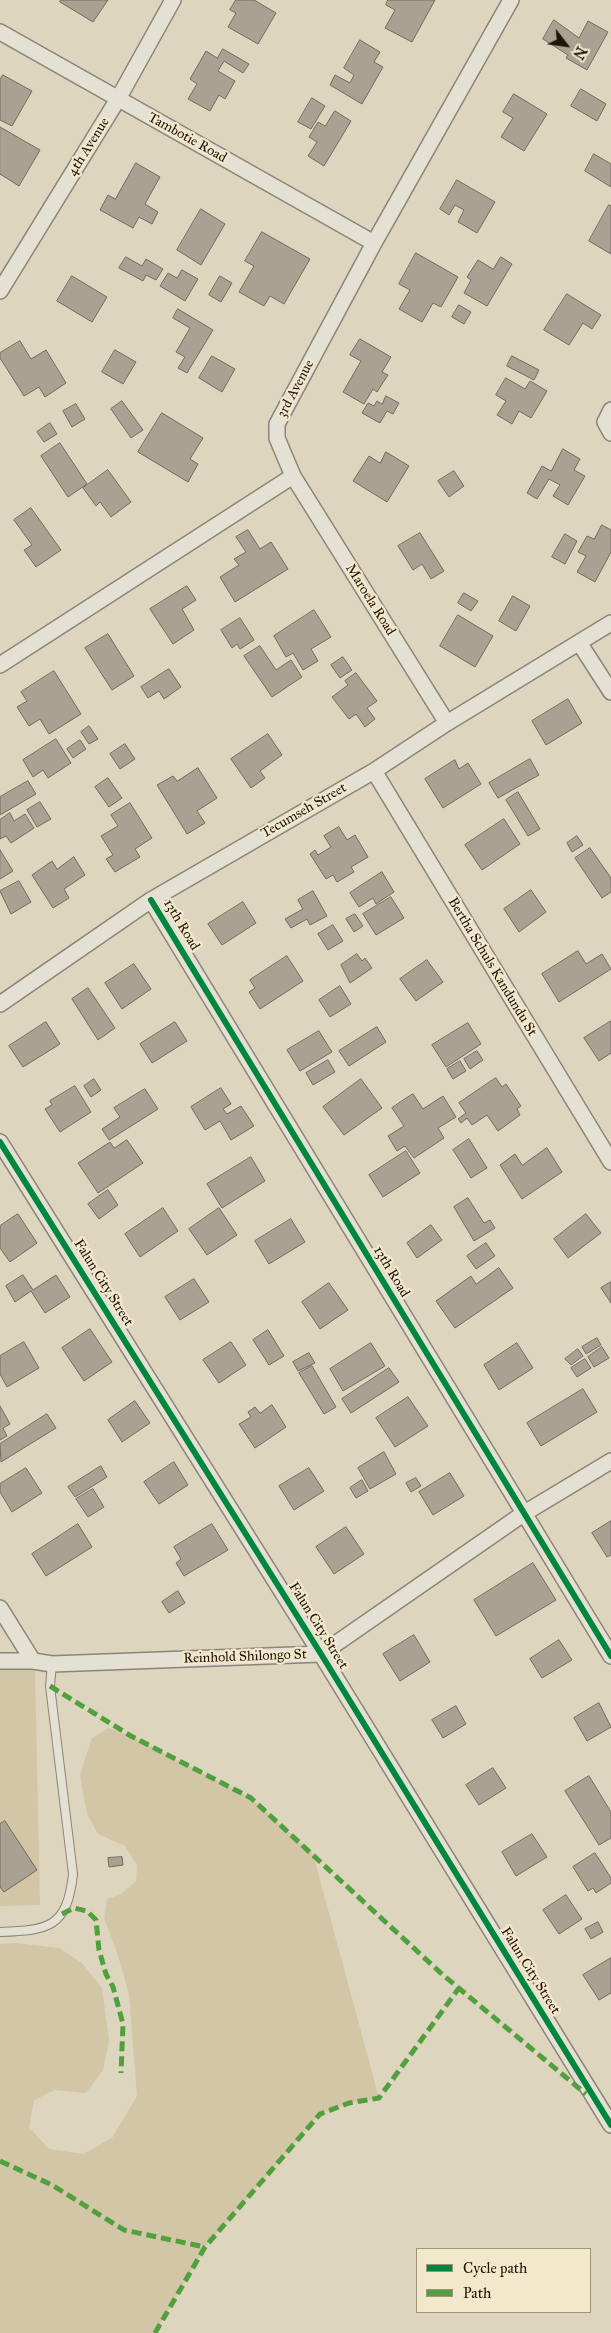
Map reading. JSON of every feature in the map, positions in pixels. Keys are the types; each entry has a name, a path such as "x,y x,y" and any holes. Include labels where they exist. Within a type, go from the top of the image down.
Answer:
{"street":[{"name":"4th Avenue","path":"0,291 118,99 173,0"},
{"name":"3rd Avenue","path":"293,476 277,438 278,424 374,243 511,0"},
{"name":"Tambotie Road","path":"0,32 374,243"},
{"path":"611,410 605,422 611,433"},
{"path":"0,665 293,476"},
{"name":"Maroela Road","path":"293,476 447,723"},
{"name":"Tecumseh Street","path":"0,1004 151,900 374,771 447,723 580,644 611,623"},
{"path":"580,644 611,692"},
{"name":"Bertha Schuls Kandundu St","path":"374,771 611,1162"},
{"name":"13th Road","path":"151,900 611,1656"},
{"name":"Falun City Street","path":"0,1142 321,1654 611,2125"},
{"name":"Reinhold Shilongo St","path":"0,1661 32,1660 52,1664 321,1654 523,1514 611,1461"},
{"path":"0,1608 32,1660"}],"lane":[{"path":"0,1932 36,1931 54,1922 62,1914 71,1894 73,1874 50,1686 52,1664"}],"shaded area":[{"path":"35,1668 40,1905 0,1906 0,1669"},
{"path":"108,1728 131,1736 251,1798 313,1854 379,2098 349,2103 320,2114 205,2247 155,2333 0,2333 0,1944 17,1943 59,1948 82,1963 102,1988 109,2040 103,2070 86,2093 55,2090 34,2100 29,2127 49,2149 83,2154 112,2138 137,2096 129,1994 117,1952 104,1918 107,1899 121,1894 136,1881 137,1865 125,1846 98,1834 87,1814 80,1775 92,1738"}],"building":[{"path":"61,0 108,0 93,22 60,2"},
{"path":"236,0 254,0 276,13 258,44 228,27 236,13 230,10"},
{"path":"388,0 435,0 412,42 385,28 395,10 386,5"},
{"path":"554,20 579,38 588,21 608,32 587,70 566,58 568,55 543,39"},
{"path":"360,40 380,52 374,62 383,67 362,104 330,85 335,75 350,83 354,75 344,68"},
{"path":"223,49 249,64 243,73 224,61 218,71 235,81 225,99 219,95 210,111 188,99 197,84 190,79 206,51 217,58"},
{"path":"3,75 32,91 12,126 0,120 0,80"},
{"path":"581,89 606,104 597,121 571,106"},
{"path":"514,94 547,114 524,151 501,137 513,118 503,112"},
{"path":"312,98 325,106 311,129 298,122"},
{"path":"335,111 351,121 324,166 308,156 317,142 309,137 318,122 325,126"},
{"path":"0,127 40,150 19,186 0,174"},
{"path":"594,154 611,164 611,187 585,171"},
{"path":"136,163 160,177 145,204 158,212 152,224 139,217 133,228 100,210 108,195 115,199"},
{"path":"457,180 495,202 477,233 458,222 464,210 455,205 449,215 440,209"},
{"path":"609,205 611,206 611,254 589,241"},
{"path":"201,209 225,224 201,265 177,250"},
{"path":"262,232 310,259 284,304 270,296 264,306 239,292 254,266 245,261"},
{"path":"416,253 458,277 441,307 433,303 422,322 399,309 410,290 399,284"},
{"path":"126,257 142,266 146,259 163,269 156,280 146,275 143,281 119,268"},
{"path":"501,257 512,264 487,306 464,293 471,280 467,277 478,260 493,269"},
{"path":"182,270 198,279 185,301 160,286 168,273 177,278"},
{"path":"72,276 107,297 92,322 57,301"},
{"path":"220,276 232,283 221,302 209,295"},
{"path":"567,294 601,315 592,329 583,323 569,345 544,330"},
{"path":"459,305 471,312 464,324 452,317"},
{"path":"178,309 213,330 187,373 178,368 185,357 176,352 190,328 173,318"},
{"path":"360,339 391,357 382,372 388,375 377,392 373,389 364,404 343,392 361,361 350,355"},
{"path":"20,341 31,359 46,350 66,383 45,397 39,387 24,396 0,358 0,353"},
{"path":"115,350 136,362 123,384 102,372"},
{"path":"212,356 235,369 222,392 199,378"},
{"path":"512,356 539,370 534,380 507,366"},
{"path":"506,378 525,389 530,381 547,391 531,418 519,411 512,424 497,415 506,401 496,395"},
{"path":"386,396 399,403 393,414 387,411 380,423 362,413 368,403 374,406 377,401 382,404"},
{"path":"122,401 143,430 131,438 111,409"},
{"path":"76,404 85,419 72,427 63,411"},
{"path":"162,413 203,438 190,459 198,464 188,482 138,452"},
{"path":"50,423 57,434 44,442 37,432"},
{"path":"60,443 87,484 68,497 41,456"},
{"path":"563,449 580,459 574,470 585,476 568,505 553,496 560,485 549,479 537,499 527,493 542,466 551,471"},
{"path":"386,452 409,466 387,502 353,481 369,456 380,463"},
{"path":"108,470 131,502 111,517 100,502 96,506 83,488"},
{"path":"454,471 464,486 449,497 438,481"},
{"path":"31,508 61,550 36,567 24,550 32,545 14,520"},
{"path":"602,525 611,530 611,552 595,582 577,572 586,556 578,552 587,536 594,539"},
{"path":"248,530 260,549 271,542 288,569 235,602 220,577 239,565 234,559 246,552 236,537"},
{"path":"420,533 444,571 431,579 422,564 413,570 398,546"},
{"path":"565,534 577,541 565,564 552,557"},
{"path":"187,586 196,600 182,609 194,630 173,644 150,609"},
{"path":"464,593 478,601 471,611 458,603"},
{"path":"513,596 530,606 516,631 499,621"},
{"path":"314,610 331,637 311,649 318,661 303,670 293,653 286,657 274,636"},
{"path":"458,615 493,636 475,667 440,646"},
{"path":"240,618 254,640 240,649 237,644 232,648 221,630"},
{"path":"108,634 134,676 112,690 85,648"},
{"path":"260,646 276,670 291,660 302,677 272,697 244,656"},
{"path":"343,657 352,670 340,678 331,665"},
{"path":"169,669 181,687 164,699 159,691 148,698 141,687"},
{"path":"54,671 81,714 49,734 40,719 29,726 17,707 27,701 21,692"},
{"path":"356,673 377,701 367,708 375,719 365,727 356,714 349,719 332,697 348,685 345,681"},
{"path":"568,699 582,723 546,745 532,721"},
{"path":"89,726 98,739 89,744 81,732"},
{"path":"268,734 282,755 260,771 265,778 251,788 231,759"},
{"path":"56,739 71,763 48,778 43,770 33,777 23,760"},
{"path":"80,740 86,749 73,758 67,749"},
{"path":"125,744 135,759 120,769 110,754"},
{"path":"530,759 539,775 498,798 489,783"},
{"path":"455,760 459,769 468,763 481,784 443,808 425,779"},
{"path":"198,768 217,798 197,811 205,823 187,834 157,785 173,776 177,781"},
{"path":"108,778 122,798 109,807 95,787"},
{"path":"28,781 36,794 0,815 0,797"},
{"path":"518,792 540,829 528,836 506,800"},
{"path":"40,802 51,819 37,827 27,810"},
{"path":"130,803 152,838 135,849 140,857 115,872 106,859 113,855 101,836 118,826 111,815"},
{"path":"10,813 14,821 25,814 34,828 11,843 6,836 0,839 0,820"},
{"path":"504,819 520,844 482,870 465,845"},
{"path":"339,827 347,840 355,835 368,857 351,867 354,872 337,882 333,875 326,879 310,854 315,850 318,855 331,847 324,836"},
{"path":"577,836 583,845 572,852 567,843"},
{"path":"590,848 611,878 611,892 602,898 575,858"},
{"path":"0,850 13,871 0,879"},
{"path":"74,857 85,875 64,889 69,898 53,908 32,875 52,861 57,869"},
{"path":"382,872 394,892 376,904 373,898 359,907 350,893"},
{"path":"19,881 31,902 11,914 0,891"},
{"path":"531,890 546,912 519,932 504,909"},
{"path":"313,891 327,916 310,925 307,919 291,928 285,919 303,909 298,900"},
{"path":"391,897 404,918 376,935 363,914"},
{"path":"243,902 256,923 222,945 208,924"},
{"path":"355,914 363,926 354,932 346,919"},
{"path":"333,925 343,941 328,950 318,934"},
{"path":"578,951 586,964 602,954 611,969 559,1002 542,974"},
{"path":"357,954 362,961 365,958 372,968 350,983 341,965"},
{"path":"287,956 303,981 260,1009 249,992 255,988 250,980"},
{"path":"427,960 443,982 416,1001 400,979"},
{"path":"134,964 151,989 122,1009 105,983"},
{"path":"340,986 351,1004 330,1017 319,1000"},
{"path":"88,988 115,1028 98,1040 72,999"},
{"path":"611,1021 611,1053 599,1061 584,1038"},
{"path":"46,1022 60,1044 23,1067 9,1046"},
{"path":"175,1022 187,1041 152,1063 140,1044"},
{"path":"468,1023 481,1044 446,1067 432,1045"},
{"path":"377,1027 386,1042 349,1066 339,1051"},
{"path":"319,1031 332,1052 300,1071 287,1050"},
{"path":"477,1051 483,1060 470,1069 464,1059"},
{"path":"328,1060 335,1072 313,1085 306,1073"},
{"path":"460,1061 466,1071 453,1079 447,1069"},
{"path":"496,1078 502,1087 506,1084 521,1106 517,1109 520,1115 498,1131 487,1115 472,1125 467,1118 461,1123 458,1119 466,1113 459,1103"},
{"path":"94,1079 101,1090 91,1097 84,1086"},
{"path":"361,1079 382,1108 344,1135 323,1107"},
{"path":"75,1086 91,1112 60,1132 45,1109 52,1105 50,1101"},
{"path":"221,1088 231,1104 223,1109 227,1114 241,1106 254,1126 231,1140 220,1121 205,1130 191,1107"},
{"path":"145,1089 158,1109 109,1140 102,1129 120,1117 114,1108"},
{"path":"413,1094 423,1109 443,1096 456,1117 438,1128 444,1138 414,1158 405,1146 397,1151 388,1136 404,1126 392,1108"},
{"path":"469,1139 487,1168 471,1178 453,1150"},
{"path":"127,1140 143,1163 98,1193 78,1163 110,1142 114,1148"},
{"path":"547,1148 562,1172 522,1199 500,1165 515,1154 522,1165"},
{"path":"406,1151 420,1173 383,1197 369,1175"},
{"path":"251,1157 265,1181 222,1208 207,1184"},
{"path":"108,1190 118,1205 99,1219 88,1204"},
{"path":"468,1198 484,1223 490,1220 495,1228 474,1241 454,1207"},
{"path":"163,1208 178,1231 140,1257 125,1234"},
{"path":"219,1208 237,1235 207,1255 189,1229"},
{"path":"18,1214 37,1243 10,1262 0,1248 0,1226"},
{"path":"586,1214 601,1233 568,1258 554,1239"},
{"path":"291,1219 305,1242 269,1264 255,1241"},
{"path":"431,1225 442,1240 417,1258 407,1243"},
{"path":"486,1243 495,1256 476,1269 467,1256"},
{"path":"499,1268 513,1288 455,1328 436,1301 471,1276 476,1284"},
{"path":"23,1275 33,1290 56,1275 70,1297 45,1313 31,1291 15,1302 6,1286"},
{"path":"194,1279 209,1302 180,1320 165,1297"},
{"path":"611,1282 611,1303 601,1288"},
{"path":"329,1283 348,1310 320,1329 302,1302"},
{"path":"90,1329 112,1362 84,1381 62,1348"},
{"path":"268,1330 284,1356 269,1365 253,1340"},
{"path":"597,1338 601,1345 586,1354 582,1347"},
{"path":"24,1342 39,1368 7,1387 0,1374 0,1356"},
{"path":"231,1342 246,1365 219,1383 203,1360"},
{"path":"371,1343 385,1366 343,1391 330,1369"},
{"path":"517,1343 533,1368 499,1390 484,1365"},
{"path":"602,1347 609,1358 594,1367 588,1357"},
{"path":"578,1349 583,1356 571,1365 565,1359"},
{"path":"309,1353 315,1363 298,1371 293,1362"},
{"path":"585,1359 591,1368 577,1377 571,1368"},
{"path":"312,1366 336,1407 324,1414 299,1373"},
{"path":"389,1368 399,1382 351,1413 342,1399"},
{"path":"583,1389 597,1412 541,1446 527,1423"},
{"path":"408,1397 428,1426 395,1447 376,1418"},
{"path":"135,1401 150,1423 122,1442 108,1420"},
{"path":"272,1405 286,1427 255,1448 239,1424 251,1417 248,1412 255,1407 260,1413"},
{"path":"0,1406 10,1424 3,1428 7,1436 0,1440"},
{"path":"47,1414 56,1428 1,1462 0,1444"},
{"path":"384,1452 396,1474 370,1489 358,1468"},
{"path":"174,1462 188,1485 159,1504 144,1482"},
{"path":"101,1466 107,1477 75,1497 68,1487"},
{"path":"26,1468 42,1493 12,1512 0,1492 0,1484"},
{"path":"309,1468 324,1491 294,1510 279,1486"},
{"path":"450,1473 464,1496 433,1515 419,1492"},
{"path":"416,1478 421,1486 411,1492 406,1483"},
{"path":"362,1480 368,1491 356,1498 350,1488"},
{"path":"93,1489 104,1507 88,1517 76,1499"},
{"path":"611,1521 611,1555 607,1557 592,1533"},
{"path":"78,1524 92,1547 46,1576 32,1554"},
{"path":"212,1524 228,1550 184,1576 176,1563 181,1559 174,1547"},
{"path":"346,1527 364,1554 334,1574 316,1547"},
{"path":"533,1563 556,1600 496,1636 474,1600"},
{"path":"178,1591 185,1603 169,1613 162,1602"},
{"path":"414,1635 430,1662 400,1681 383,1654"},
{"path":"559,1640 572,1660 542,1678 530,1659"},
{"path":"599,1703 611,1727 587,1741 574,1718"},
{"path":"456,1706 466,1724 443,1738 432,1720"},
{"path":"493,1768 506,1788 479,1805 466,1785"},
{"path":"589,1776 611,1812 611,1838 599,1845 565,1791"},
{"path":"5,1821 37,1870 4,1892 0,1887 0,1824"},
{"path":"532,1834 547,1857 516,1876 502,1852"},
{"path":"595,1853 611,1878 611,1883 596,1893 593,1888 588,1891 573,1867"},
{"path":"122,1857 123,1865 109,1867 108,1858"},
{"path":"566,1895 582,1919 559,1934 543,1910"},
{"path":"598,1922 603,1932 591,1939 585,1929"},
{"path":"611,1958 611,1993 599,2000 583,1975"}],"marked path":[{"path":"50,1686 131,1736 251,1798 443,1975 586,2094"},
{"path":"62,1914 74,1908 87,1911 96,1920 99,1950 106,1974 113,1987 123,2024 121,2073"},
{"path":"155,2333 205,2247 320,2114 349,2103 379,2098 459,1988"},
{"path":"0,2161 52,2185 124,2230 205,2247"}],"cycle path":[{"path":"151,900 611,1656"},
{"path":"0,1142 321,1654 611,2125"}]}
